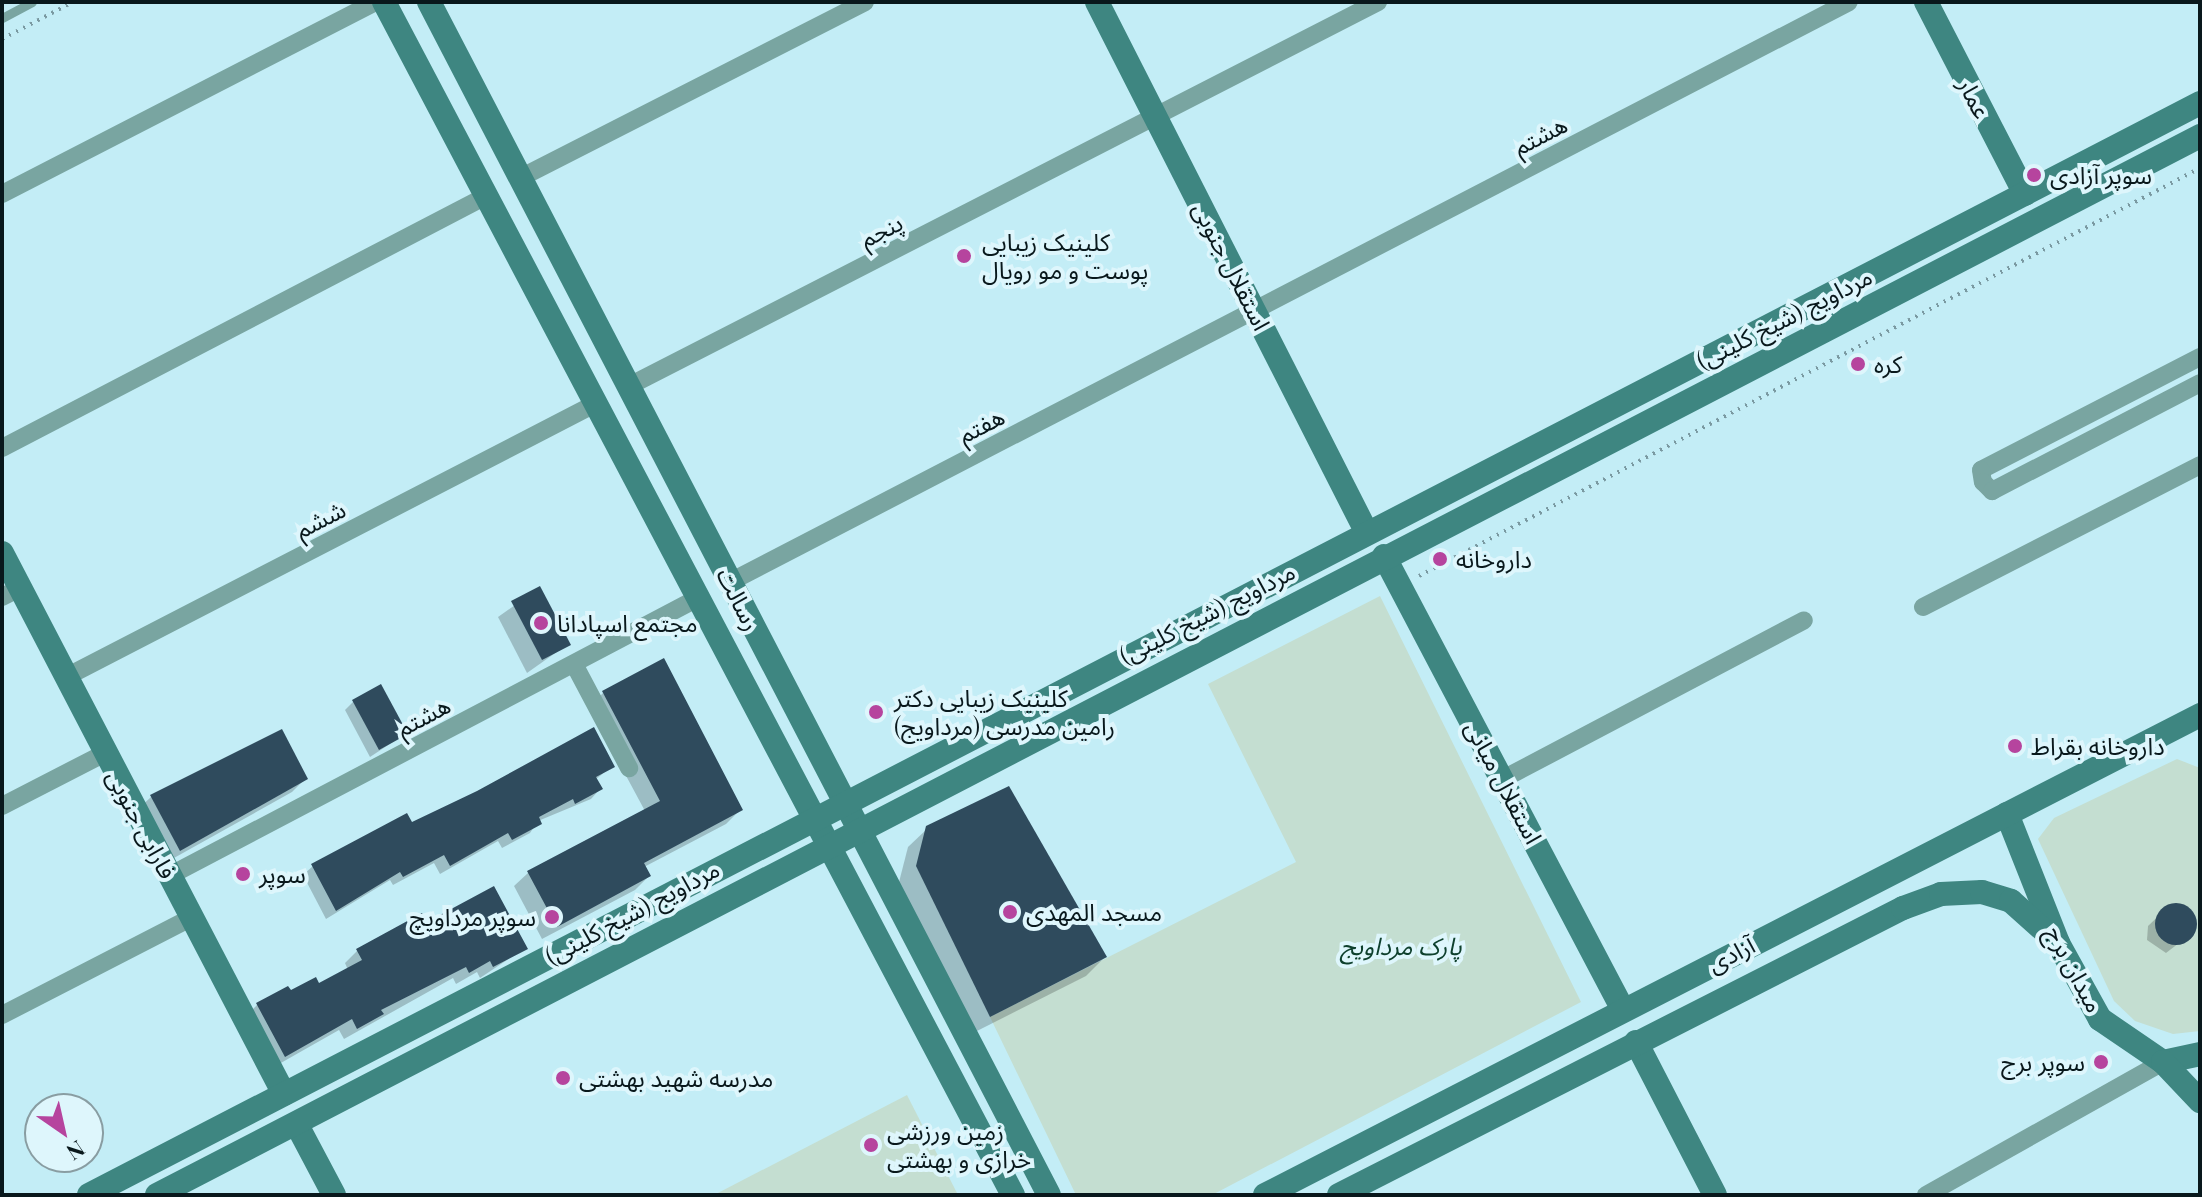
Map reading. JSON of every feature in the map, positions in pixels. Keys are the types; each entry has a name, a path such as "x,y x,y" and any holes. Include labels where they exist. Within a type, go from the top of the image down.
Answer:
{"main road":[{"name":"رسالت","path":"384,2 829,847"},
{"name":"رسالت","path":"429,2 1049,1195"},
{"name":"استقلال جنوبی","path":"1097,2 1366,531"},
{"name":"عمار","path":"1926,2 2025,194"},
{"name":"مرداویج (شیخ کلینی)","path":"89,1195 842,801 2200,103"},
{"name":"مرداویج (شیخ کلینی)","path":"157,1195 297,1125 1384,556 2200,136"},
{"name":"فارابی جنوبی","path":"2,553 11,593 66,677 284,1094"},
{"name":"استقلال میانی","path":"1384,556 1622,1008"},
{"name":"آزادی","path":"1265,1195 1622,1008 2199,717"},
{"name":"میدان برج","path":"2007,814 2058,943 2100,1019 2163,1062 2200,1101"},
{"path":"829,847 1013,1195"},
{"name":"آزادی","path":"1339,1195 1903,908 1941,894 1982,892 2011,901 2058,943"},
{"path":"1636,1042 1715,1195"},
{"path":"2163,1062 2200,1054"},
{"path":"297,1125 334,1195"}],"street":[{"path":"2,194 376,2"},
{"path":"520,178 865,2"},
{"path":"1156,116 1378,2"},
{"name":"هشتم","path":"1254,310 1849,2"},
{"name":"پنجم","path":"627,387 1156,116"},
{"path":"2,448 486,196"},
{"name":"هفتم","path":"730,582 1254,310"},
{"path":"2200,357 1981,470 1983,482 1992,491 2200,383"},
{"name":"ششم","path":"66,677 595,404"},
{"path":"1923,607 2200,465"},
{"name":"هشتم","path":"169,876 698,598"},
{"path":"1503,779 1804,620"},
{"path":"574,664 629,768"},
{"path":"2,806 105,753"},
{"path":"2,1015 191,918"},
{"path":"1926,1195 2163,1062"}],"lane":[{"path":"2,18 32,2"}],"path":[{"path":"2,39 73,2"},
{"path":"1400,586 2200,168"}],"green space":[{"name":"پارک مرداویج","path":"1380,596 1581,1002 1212,1195 1076,1195 990,1017 1296,862 1208,684"},
{"path":"2177,759 2200,768 2200,1031 2173,1034 2135,1021 2114,1001 2038,839 2054,818"},
{"name":"زمین ورزشی خرازی و بهشتی","path":"907,1095 958,1195 714,1195"}],"building":[{"name":"مجتمع اسپادانا","path":"540,586 571,645 542,660 511,601"},
{"path":"664,658 743,810 644,863 651,876 557,927 527,871 660,801 602,691"},
{"path":"381,684 408,734 379,750 352,700"},
{"path":"594,727 615,767 596,777 603,789 575,804 573,799 539,817 542,824 512,840 508,833 450,866 444,855 403,877 400,872 336,911 311,864 407,813 412,822 477,791"},
{"path":"282,729 308,779 180,851 150,795"},
{"name":"مسجد المهدی","path":"1009,786 1107,957 990,1017 916,866 926,826"},
{"path":"494,886 528,949 493,967 490,961 469,973 466,967 381,1010 384,1014 357,1029 352,1019 285,1057 256,1003 288,986 291,990 316,977 319,983 362,960 356,949 422,913 427,922"},
{"path":"2176,903 2191,909 2197,924 2191,939 2176,945 2161,939 2155,924 2161,909"}],"place":[{"name":"سوپر آزادی","path":"2034,175"},
{"name":"کلینیک زیبایی پوست و مو رویال","path":"964,256"},
{"name":"کره","path":"1858,364"},
{"name":"داروخانه","path":"1440,559"},
{"name":"مجتمع اسپادانا","path":"541,623"},
{"name":"کلینیک زیبایی دکتر رامین مدرسی (مرداویج)","path":"876,712"},
{"name":"داروخانه بقراط","path":"2015,746"},
{"name":"سوپر","path":"243,874"},
{"name":"مسجد المهدی","path":"1010,912"},
{"name":"سوپر مرداویچ","path":"552,917"},
{"name":"سوپر برج","path":"2101,1062"},
{"name":"مدرسه شهید بهشتی","path":"563,1078"},
{"name":"زمین ورزشی خرازی و بهشتی","path":"871,1145"}]}
